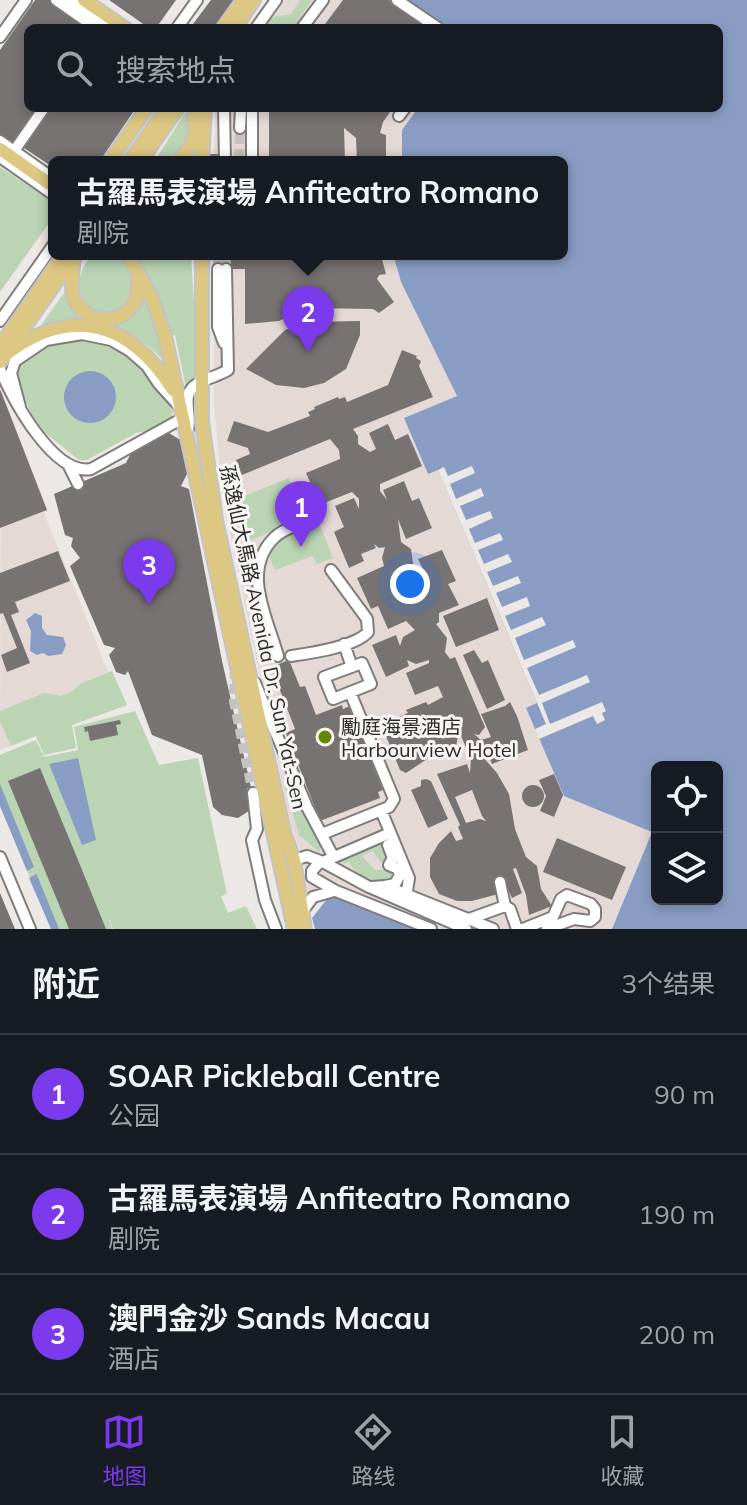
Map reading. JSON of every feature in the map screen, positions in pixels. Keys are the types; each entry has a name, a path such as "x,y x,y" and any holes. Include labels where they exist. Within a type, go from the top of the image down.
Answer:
{"main road":[{"path":"84,0 119,24"},
{"path":"226,24 243,0"},
{"path":"238,24 254,0"},
{"path":"133,156 164,112"},
{"path":"144,156 175,112"},
{"path":"201,156 205,112"},
{"path":"114,156 147,115"},
{"path":"122,156 147,115"},
{"path":"194,116 199,156"},
{"path":"183,156 191,146 194,116"},
{"path":"0,149 48,183"},
{"path":"2,354 68,260"},
{"path":"71,260 73,295 81,309 94,318 120,316 132,306 138,291 138,271"},
{"name":"孫逸仙大馬路 Avenida Dr. Sun Yat-Sen","path":"131,260 152,298 165,336 298,920"},
{"path":"195,260 202,382"},
{"name":"孫逸仙大馬路 Avenida Dr. Sun Yat-Sen","path":"202,260 202,422 208,476 284,832 294,860"},
{"path":"2,354 22,342 61,327 101,329 117,334 138,347 165,377 181,409"},
{"path":"294,860 288,869 298,920"}],"street":[{"path":"0,37 26,0"},
{"path":"56,0 90,24"},
{"path":"69,0 104,24"},
{"path":"180,24 197,0"},
{"path":"259,24 276,0"},
{"path":"305,24 323,0"},
{"path":"397,0 432,24"},
{"path":"14,151 41,112"},
{"path":"224,112 225,156"},
{"path":"224,124 240,126 241,112"},
{"path":"252,112 252,156"},
{"path":"0,141 48,175"},
{"path":"202,145 225,145"},
{"path":"0,157 48,191"},
{"path":"0,321 48,253"},
{"path":"186,434 190,423 188,395 192,388 228,370 222,269"},
{"path":"0,369 20,407 32,429 76,469 91,469 181,409 147,366 130,351 111,340 82,334 46,340 15,361 11,373 20,407"},
{"path":"68,464 78,484"},
{"path":"278,656 257,583 259,566 277,535 308,520"},
{"path":"291,656 323,651 363,638 368,632 367,619 331,570"},
{"path":"344,644 352,667"},
{"path":"362,663 371,684 333,699 324,677 352,667 362,663"},
{"path":"247,664 307,807 322,834 328,859"},
{"path":"322,834 391,805 394,796 350,692"},
{"path":"253,793 257,829 252,840 265,900 276,929"},
{"path":"369,887 395,884 400,875 398,869 389,865 393,855 381,810"},
{"path":"387,834 328,859 314,868 312,877 340,893 431,929"},
{"path":"387,834 409,878 406,899"},
{"path":"294,860 307,856 328,859 369,887 468,924 493,929"},
{"path":"0,857 5,885 30,929"},
{"path":"298,920 313,897 352,891 351,877"},
{"path":"500,882 505,906 510,909 520,929 553,917 564,896 591,904 595,909 595,917 590,921 574,919 547,929"},
{"path":"385,886 406,899"},
{"path":"380,909 406,899"},
{"path":"468,924 505,906"}],"shaded area":[{"path":"272,0 409,0 442,24 255,24"},
{"path":"215,112 415,112 402,130 402,156 214,156"},
{"path":"214,260 395,260 401,282 457,396 404,418 428,473 444,467 539,695 540,739 564,795 651,832 612,929 575,929 568,926 562,929 417,929 331,895 309,904 304,860 291,826 223,499 214,405"},
{"path":"1,391 48,511 44,513 120,701 0,750"}],"green space":[{"path":"300,0 312,0 296,24 267,24 271,17 291,14"},
{"path":"185,112 197,112 194,156 158,156"},
{"path":"0,167 48,199 48,224 0,292"},
{"path":"89,260 191,260 198,369 187,393 175,335 165,338 164,361 137,339 107,326 73,322 39,328 71,283 84,314 89,307 80,287"},
{"path":"73,339 105,345 130,360 173,405 172,417 87,460 79,460 44,432 31,414 15,375 18,363 46,345"},
{"path":"289,478 305,518 244,543 227,503"},
{"path":"318,520 333,558 317,564 312,556 275,570 269,556 279,537"},
{"path":"112,671 127,705 72,725 76,748 44,755 36,736 11,746 0,722 0,711 44,693 61,696 80,684"},
{"path":"135,711 159,765 198,758 227,894 221,896 228,913 246,906 257,929 113,929 107,914 112,929 52,929 0,806 0,755 36,740 44,757 78,750 74,727"},
{"path":"285,786 302,808 321,846 319,852 299,835"},
{"path":"378,844 386,846 388,860 380,862 373,851 362,856 375,870 393,870 395,875 383,883 364,878 349,862 344,864 341,859"}],"water":[{"path":"409,0 747,0 747,929 612,929 651,834 651,905 723,905 723,761 651,761 651,832 564,796 526,708 537,703 438,470 428,474 404,418 457,396 401,282 395,260 568,260 568,156 402,156 402,130 415,112 723,112 723,24 442,24"},
{"path":"90,371 109,378 116,397 109,416 90,423 71,416 64,397 71,378"},
{"path":"35,613 42,616 42,628 47,635 63,637 66,645 62,654 37,655 30,651 31,631 26,620"},
{"path":"78,758 96,840 82,845 49,764"},
{"path":"0,784 34,867 27,871 0,806"},
{"path":"37,874 59,929 51,929 29,878"},
{"path":"331,894 417,929 315,929 312,918"}],"pier":[{"path":"472,466 475,473 450,484 456,499 481,488 484,496 460,506 466,520 490,511 493,518 469,529 475,543 500,533 503,540 478,550 484,564 508,554 512,562 487,572 493,586 518,576 521,583 496,593 502,607 527,597 530,606 505,616 511,630 542,617 546,625 515,638 524,660 573,640 576,647 527,668 539,695 587,675 590,682 542,703 550,724 602,702 606,711 602,713 605,720 597,724 593,716 539,739 535,729 546,724 438,470 444,467 448,476"}],"building":[{"path":"35,0 53,0 86,24 24,24 24,112 37,112 16,144 0,135 0,50"},
{"path":"109,0 176,0 159,24 143,24"},
{"path":"211,0 238,0 220,24 193,24"},
{"path":"343,0 389,0 424,24 325,24"},
{"path":"44,112 133,112 103,156 48,156 48,164 21,146"},
{"path":"269,112 390,112 380,133 386,135 386,156 357,156 356,138 344,128 345,156 269,156"},
{"path":"216,260 382,260 386,274 379,275 377,279 394,302 379,313 373,309 306,308 279,321 245,324 245,269 216,269"},
{"path":"360,321 360,335 346,369 324,383 304,388 276,385 246,369 285,330 307,322"},
{"path":"402,350 421,361 419,366 433,397 353,429 358,436 358,444 370,452 376,449 369,433 388,424 395,440 408,434 422,466 380,484 380,491 387,500 383,490 404,481 412,501 419,498 432,528 406,539 398,519 401,542 411,549 413,563 427,578 418,559 442,550 456,581 448,584 459,605 439,613 436,624 447,638 445,652 450,659 455,657 485,727 479,735 474,734 481,740 491,737 481,714 510,702 517,716 528,750 492,764 485,748 483,757 509,794 515,829 526,857 537,866 541,889 552,906 529,915 526,895 516,868 513,869 522,893 512,898 501,875 498,881 502,893 472,901 457,901 439,894 430,877 430,858 439,843 451,831 456,841 463,839 460,825 437,774 467,764 470,773 471,759 461,736 458,736 455,751 441,755 439,751 406,773 400,770 381,724 408,713 406,710 426,702 428,705 443,697 438,686 415,695 406,673 429,663 429,660 416,664 407,660 409,666 386,677 372,645 396,635 400,646 403,637 415,630 406,621 388,629 378,606 371,609 357,578 384,566 382,558 385,547 379,548 374,544 376,548 361,554 364,561 349,568 334,532 344,527 335,506 354,498 359,509 359,499 352,492 314,507 305,484 310,482 306,473 340,459 339,450 330,439 242,475 236,460 250,454 248,448 227,441 234,421 268,432 310,416 308,412 314,407 338,397 345,397 347,402 388,385","holes":["472,790 486,821 480,819 466,823 455,797"]},
{"path":"0,389 47,510 0,528"},
{"path":"159,433 169,433 182,441 189,470 181,486 189,489 222,661 253,796 252,809 238,818 222,815 213,807 202,755 152,735 128,671 125,675 116,672 109,655 115,648 104,645 70,566 80,558 71,546 73,538 65,535 54,494 126,463 134,447"},
{"path":"58,551 70,581 15,602 19,612 11,615 30,663 7,672 1,655 17,648 3,613 0,614 0,573"},
{"path":"487,598 499,630 456,647 443,616"},
{"path":"474,650 482,663 488,660 505,700 487,709 463,655"},
{"name":"勵庭海景酒店 Harbourview Hotel","path":"289,660 300,687 305,686 316,715 342,705 343,709 350,706 383,790 378,792 380,798 320,821 286,733 295,729 271,667"},
{"path":"120,720 121,724 116,725 118,735 90,741 88,731 85,732 84,727"},
{"path":"40,768 106,929 69,929 8,781"},
{"path":"554,774 563,795 554,817 540,811 546,796 539,780"},
{"path":"421,780 431,781 448,819 428,828 411,790 421,786"},
{"path":"533,785 541,788 544,796 541,804 533,807 525,804 522,796 525,788"},
{"path":"557,838 626,867 612,900 543,872"},
{"path":"0,893 15,929 0,929"}],"tunnel":[{"path":"239,156 240,128"},
{"path":"218,260 218,269"},
{"path":"226,260 226,269"},
{"path":"235,669 234,701 253,793"}],"place":[{"name":"古羅馬表演場 Anfiteatro Romano","path":"308,352"},
{"name":"SOAR Pickleball Centre","path":"301,547"},
{"name":"澳門金沙 Sands Macau","path":"149,605"},
{"name":"勵庭海景酒店 Harbourview Hotel","path":"325,737"}]}
